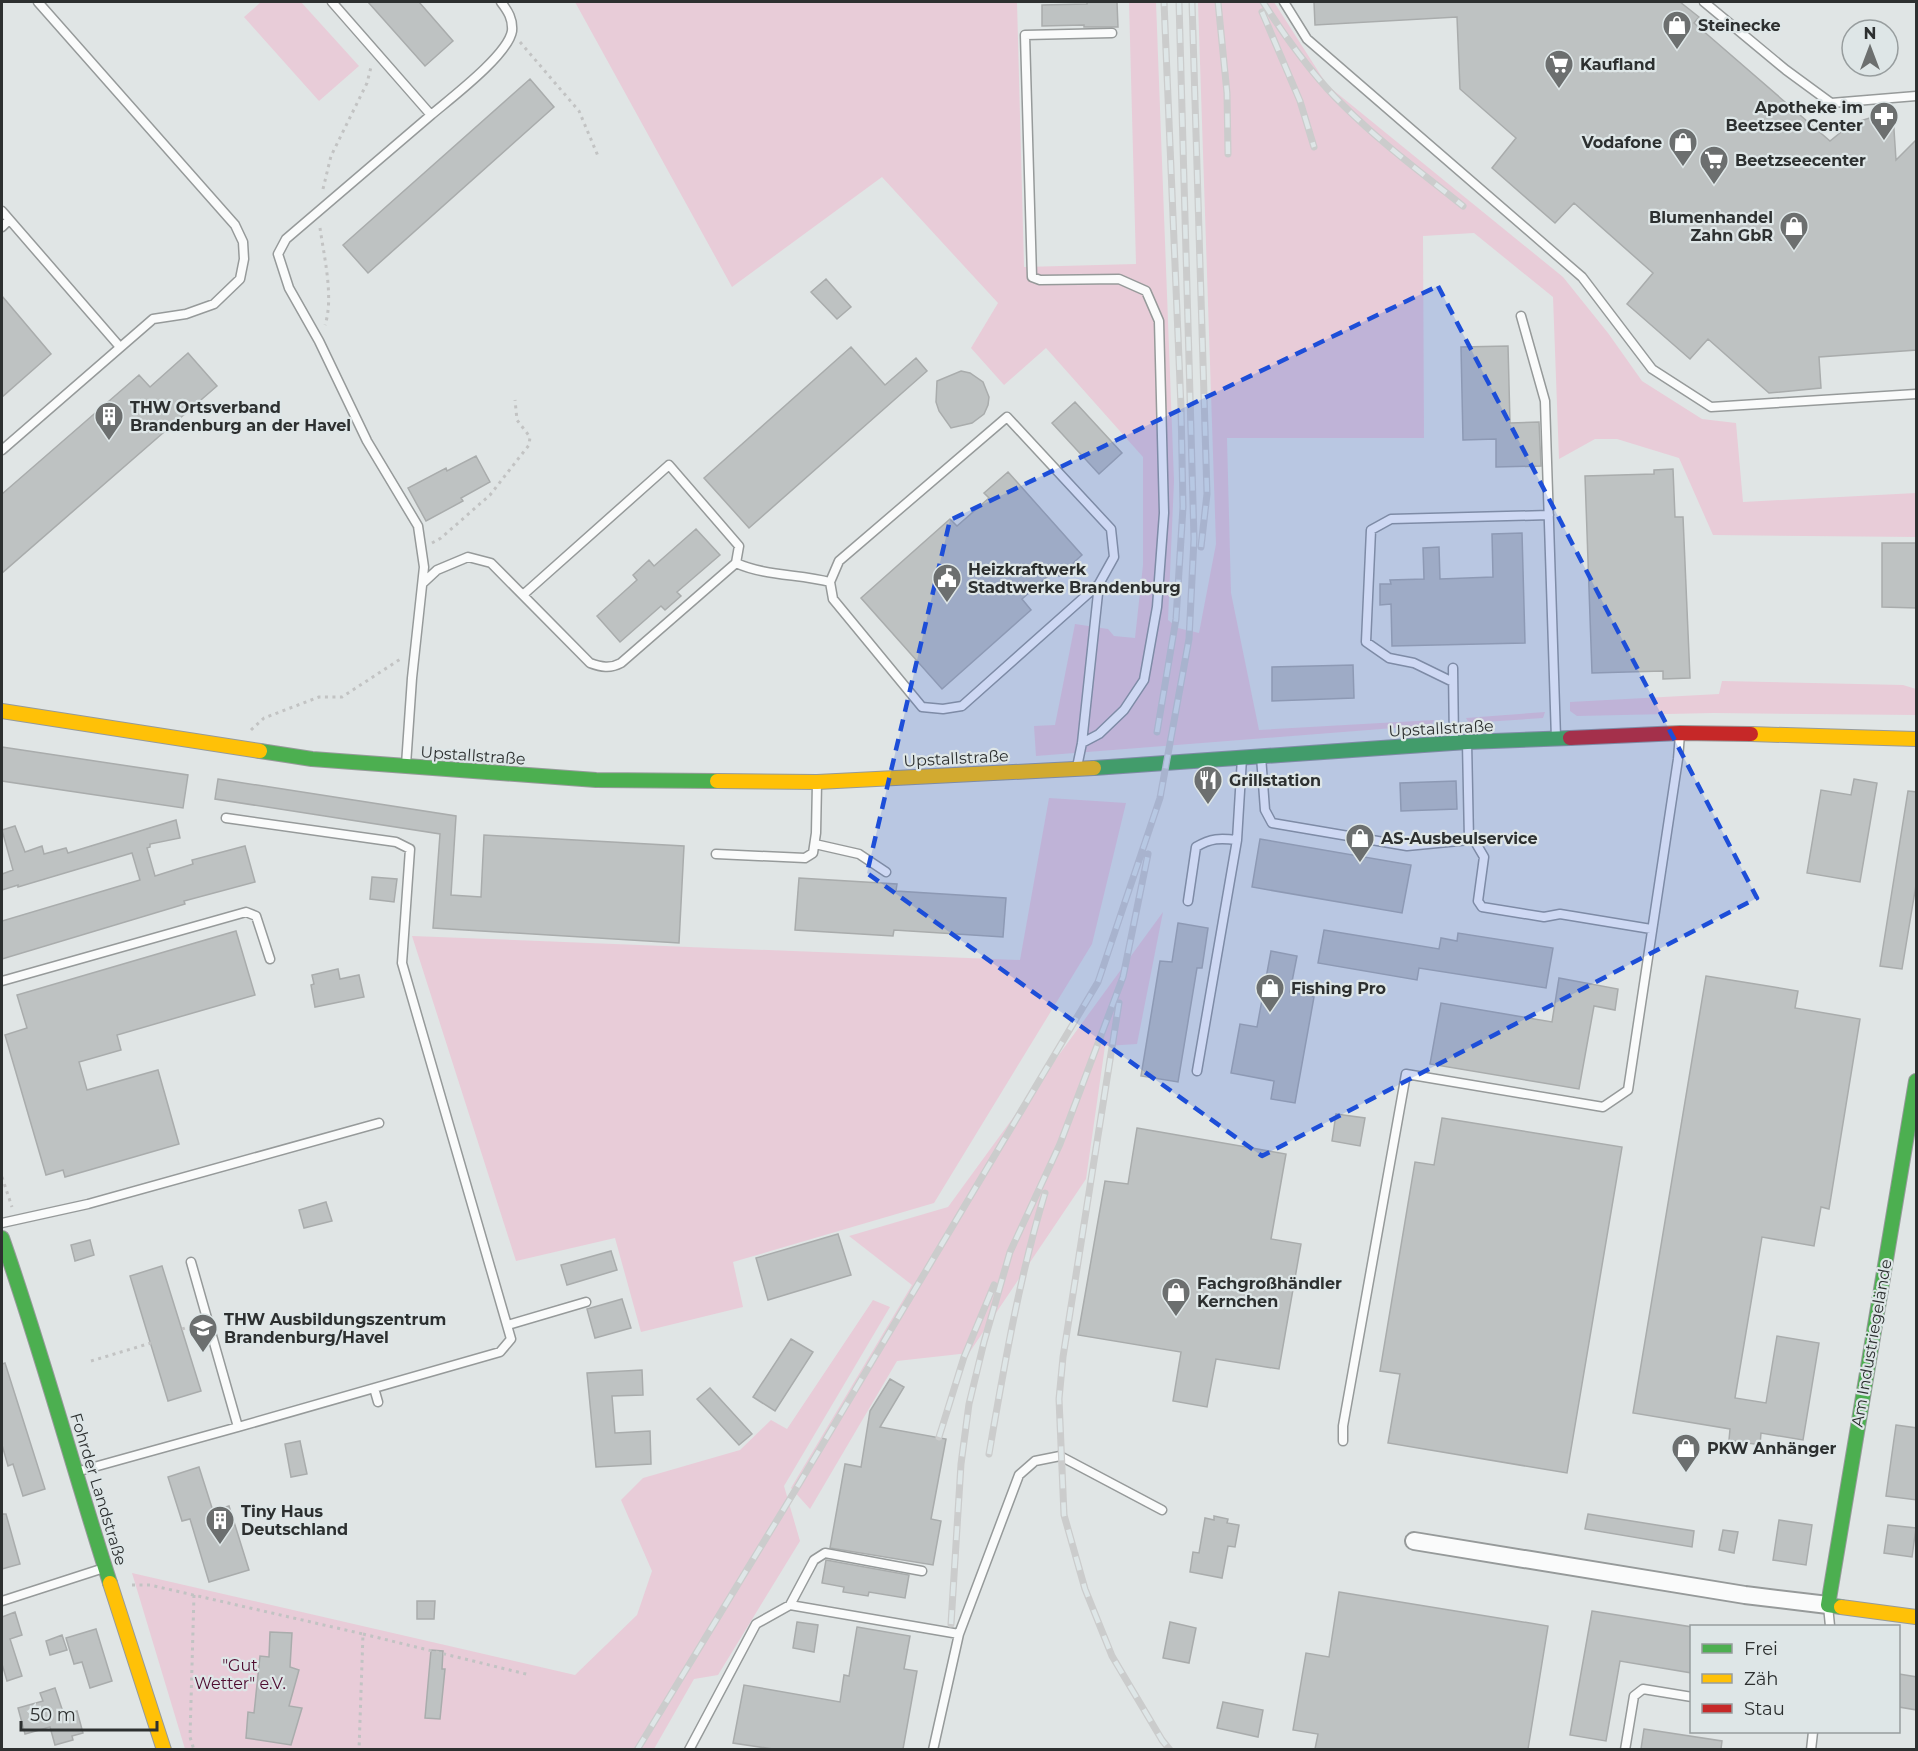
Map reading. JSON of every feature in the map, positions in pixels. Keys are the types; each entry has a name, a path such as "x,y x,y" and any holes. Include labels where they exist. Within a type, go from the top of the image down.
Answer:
{"street":[{"name":"Upstallstraße","path":"2,711 312,759 596,780 817,783 1076,769 1460,742 1680,733 1917,739"},
{"name":"Am Industriegelände","path":"1828,1605 1868,1358 1917,1081"},
{"name":"Fohrder Landstraße","path":"2,1238 31,1321 75,1473 164,1749"},
{"path":"1414,1541 1744,1595 1917,1617"}],"lane":[{"path":"2,450 153,319 186,314 214,304 240,279 244,259 243,242 235,225 39,2"},
{"path":"332,2 431,115"},
{"path":"406,767 424,567 418,526 367,441 319,341 289,288 278,254 286,239 481,72 509,43 512,18 501,2"},
{"path":"1284,2 1307,39 1582,278 1652,369 1711,407 1917,394"},
{"path":"1704,2 1786,70 1831,103 1917,96"},
{"path":"1082,743 1100,734 1124,710 1144,680 1157,607 1164,513 1159,321 1146,291 1119,279 1040,280 1032,276 1025,35 1112,33"},
{"path":"2,211 120,347"},
{"path":"2,227 9,220"},
{"path":"1521,316 1545,402 1556,738"},
{"path":"1007,417 1111,529 1114,556 1099,584 962,706 943,709 922,707 833,599 830,582 839,561 1007,417"},
{"path":"423,583 437,570 468,557 491,563 590,663 602,667 614,667 736,563 739,546 669,465 524,594"},
{"path":"1453,682 1414,663 1389,657 1366,642 1371,530 1391,519 1549,515"},
{"path":"736,563 751,569 830,582"},
{"path":"1076,769 1082,743 1099,584"},
{"path":"1261,756 1265,810 1272,823 1407,846 1469,840 1453,668"},
{"path":"1342,1441 1406,1074 1603,1107 1628,1090 1680,733"},
{"path":"1197,1071 1237,840 1242,757"},
{"path":"716,854 805,858 813,853 817,783"},
{"path":"75,1473 500,1352 511,1339 402,963 410,849 396,842 226,818"},
{"path":"1470,833 1484,857 1478,901 1482,907 1544,918 1560,914 1651,929"},
{"path":"1188,901 1196,847 1208,840 1219,838 1237,840"},
{"path":"815,844 859,854 886,872"},
{"path":"2,981 246,912 256,916 270,959"},
{"path":"2,1223 88,1204 379,1123"},
{"path":"191,1262 238,1427"},
{"path":"508,1325 586,1302"},
{"path":"374,1388 378,1402"},
{"path":"933,1749 959,1634 1019,1475 1035,1461 1060,1456 1162,1510"},
{"path":"689,1749 756,1624 790,1605 814,1560 825,1553 922,1571"},
{"path":"2,1601 106,1567"},
{"path":"790,1605 959,1634"},
{"path":"1828,1605 1830,1625"},
{"path":"1625,1749 1634,1696 1643,1689 1690,1697"},
{"path":"1810,1749 1813,1733"}],"path":[{"path":"512,31 579,111 598,156"},
{"path":"422,547 441,538 490,495 529,445 530,437 517,420 515,400"},
{"path":"232,747 264,718 319,697 342,697 415,650"},
{"path":"182,1329 190,1326"},
{"path":"91,1361 151,1343"},
{"path":"113,1590 136,1583 150,1585 530,1675"},
{"path":"194,1595 190,1737 194,1749"},
{"path":"359,1749 363,1634"}],"highlighted area":[{"path":"1438,286 1757,898 1262,1156 867,873 950,520"}],"green space":[{"path":"261,2 301,2 359,66 319,101 244,17"},
{"path":"575,2 1017,2 1024,267 1136,264 1129,2 1156,2 1174,481 1168,620 1178,628 1199,633 1216,544 1198,2 1274,2 1327,85 1563,277 1608,333 1642,381 1702,419 1736,423 1743,502 1916,493 1916,537 1713,535 1679,458 1617,439 1595,439 1559,459 1553,297 1474,233 1423,236 1424,438 1227,438 1231,593 1259,730 1434,720 1432,725 1036,756 1034,726 1055,725 1075,624 1108,629 1114,636 1135,638 1143,565 1143,457 1046,348 1004,385 971,348 998,303 882,177 732,287"},
{"path":"1722,681 1903,685 1916,689 1916,715 1713,713 1577,716 1570,711 1570,702 1719,694"},
{"path":"1545,712 1543,718 1469,723 1466,718"},
{"path":"1049,798 1126,803 1092,944 934,1203 733,1262 743,1307 641,1332 615,1238 516,1261 412,936 1020,960"},
{"path":"1163,912 1137,1044 1105,1046 1086,1179 969,1353 897,1361 810,1509 791,1488 912,1285 849,1236 948,1207"},
{"name":"\"Gut Wetter\" e.V.","path":"873,1300 890,1307 784,1486 800,1541 718,1675 694,1679 654,1749 185,1749 132,1573 575,1675 637,1615 652,1571 621,1500 643,1478 740,1450 771,1420 787,1429"}],"building":[{"path":"368,2 419,2 453,41 425,66"},
{"path":"1087,2 1117,2 1118,27 1042,26 1042,5 1087,4"},
{"name":"Beetzseecenter","path":"1314,2 1680,2 1699,17 1694,23 1830,141 1851,124 1879,115 1893,115 1896,160 1917,139 1917,350 1819,357 1821,388 1769,393 1708,339 1690,359 1627,304 1653,273 1574,203 1555,223 1492,168 1516,138 1460,89 1457,17 1315,25"},
{"path":"530,79 554,107 368,273 343,245"},
{"path":"826,279 851,307 837,319 811,292"},
{"path":"2,296 51,354 2,397"},
{"path":"1508,346 1510,423 1539,422 1541,466 1496,467 1496,439 1463,440 1461,347"},
{"path":"851,347 885,385 916,358 927,371 749,528 704,478"},
{"name":"THW Ortsverband Brandenburg an der Havel","path":"188,353 217,386 2,573 2,494 139,375 150,387"},
{"path":"961,371 970,373 983,382 989,397 988,405 984,414 972,423 951,428 939,411 936,402 937,381"},
{"path":"1075,402 1122,453 1099,474 1052,423"},
{"path":"476,456 490,482 461,498 463,501 426,521 408,488 446,468 447,471"},
{"path":"1673,469 1675,517 1683,517 1690,678 1663,679 1663,671 1592,673 1585,476 1654,474 1654,470"},
{"name":"Heizkraftwerk Stadtwerke Brandenburg","path":"1008,472 1082,555 1059,576 1055,570 1022,599 1031,610 942,689 861,598 950,519 957,526 989,498 984,493"},
{"path":"696,529 720,555 677,592 681,596 665,610 661,606 620,642 597,616 637,580 633,575 649,560 654,566"},
{"path":"1522,533 1525,643 1392,646 1391,604 1380,605 1380,584 1391,584 1390,580 1424,579 1423,548 1439,547 1440,579 1493,577 1492,534"},
{"path":"1882,543 1917,543 1917,608 1882,607"},
{"path":"1353,665 1354,698 1272,701 1272,667"},
{"path":"2,747 188,775 183,808 2,781"},
{"path":"218,779 456,816 451,895 481,897 484,835 684,846 679,943 433,928 440,834 215,799"},
{"path":"1854,779 1877,783 1860,882 1807,873 1821,790 1851,795"},
{"path":"1456,781 1457,809 1401,811 1400,783"},
{"path":"1908,791 1917,792 1917,879 1902,969 1880,966"},
{"path":"176,820 180,838 150,844 147,848 155,876 193,864 192,860 245,846 255,882 184,901 185,904 2,959 2,921 140,880 132,853 2,890 2,874 13,870 2,830 15,826 25,852 42,846 44,854 66,848 68,853"},
{"path":"1260,839 1411,865 1402,913 1252,887"},
{"path":"372,877 397,879 394,902 370,899"},
{"path":"799,878 897,884 896,891 1006,898 1003,937 894,930 893,936 795,930"},
{"path":"1178,923 1208,928 1202,968 1197,968 1178,1082 1141,1076 1160,961 1172,962"},
{"path":"1324,930 1439,949 1441,938 1457,941 1458,933 1553,948 1546,988 1419,968 1417,980 1318,963"},
{"path":"236,931 255,995 117,1035 121,1050 79,1062 87,1090 158,1070 179,1144 65,1177 63,1170 46,1175 5,1035 27,1028 17,995"},
{"path":"1271,951 1297,956 1290,992 1314,997 1295,1103 1271,1099 1274,1081 1231,1073 1240,1024 1257,1027"},
{"path":"338,969 340,979 359,975 364,997 315,1007 311,985 314,984 312,975"},
{"path":"1706,976 1798,991 1795,1008 1860,1019 1829,1209 1821,1207 1814,1246 1762,1237 1735,1398 1766,1403 1777,1336 1819,1343 1803,1440 1761,1433 1760,1445 1729,1440 1730,1429 1633,1413"},
{"path":"1559,978 1618,989 1615,1010 1594,1006 1579,1089 1430,1064 1441,1003 1552,1022"},
{"path":"1336,1114 1365,1118 1360,1146 1332,1141"},
{"path":"1442,1118 1622,1147 1567,1473 1388,1443 1400,1374 1380,1371 1415,1162 1434,1165"},
{"path":"1137,1128 1286,1154 1271,1239 1301,1244 1279,1369 1216,1359 1207,1407 1173,1401 1181,1352 1078,1335 1105,1181 1128,1184"},
{"path":"326,1202 332,1221 304,1228 299,1210"},
{"path":"838,1234 851,1275 768,1300 756,1258"},
{"path":"90,1240 94,1255 75,1261 71,1245"},
{"path":"611,1251 617,1270 567,1285 561,1265"},
{"path":"162,1266 201,1391 168,1401 130,1276"},
{"path":"622,1299 631,1328 595,1338 587,1309"},
{"path":"791,1339 813,1352 775,1411 753,1397"},
{"path":"5,1363 45,1489 23,1496 13,1464 8,1466 2,1445 2,1364"},
{"path":"642,1370 643,1395 612,1396 615,1433 650,1431 651,1464 596,1467 587,1373"},
{"path":"890,1379 904,1387 880,1427 946,1439 931,1519 941,1521 933,1565 830,1548 845,1464 861,1467 870,1411"},
{"path":"710,1388 752,1434 739,1445 697,1399"},
{"path":"1896,1425 1917,1428 1917,1500 1886,1496"},
{"path":"300,1441 307,1474 291,1477 285,1444"},
{"name":"Tiny Haus Deutschland","path":"199,1467 213,1511 229,1506 249,1570 209,1582 190,1519 182,1521 168,1477"},
{"path":"2,1514 6,1514 20,1564 2,1569"},
{"path":"1588,1514 1694,1531 1692,1547 1585,1529"},
{"path":"1214,1516 1228,1519 1227,1523 1239,1525 1235,1547 1228,1546 1222,1578 1190,1572 1193,1552 1199,1553 1205,1518 1214,1520"},
{"path":"1779,1520 1812,1525 1806,1565 1773,1560"},
{"path":"1888,1525 1916,1528 1912,1557 1884,1553"},
{"path":"1723,1530 1738,1532 1734,1553 1719,1550"},
{"path":"826,1560 909,1575 905,1598 869,1592 868,1596 843,1592 844,1587 822,1583"},
{"path":"1339,1592 1548,1626 1528,1749 1315,1749 1318,1734 1293,1730 1306,1653 1329,1657"},
{"path":"417,1601 435,1601 434,1619 417,1619"},
{"path":"1592,1611 1690,1627 1690,1673 1620,1661 1606,1741 1570,1735"},
{"path":"15,1612 22,1635 10,1639 22,1676 7,1681 2,1664 2,1617"},
{"path":"797,1622 818,1625 814,1652 793,1648"},
{"path":"1170,1622 1196,1628 1189,1663 1163,1658"},
{"path":"857,1627 910,1636 904,1669 917,1671 903,1749 773,1749 733,1743 744,1685 840,1702 844,1675 849,1676"},
{"path":"96,1629 112,1681 90,1688 82,1662 74,1664 66,1638"},
{"path":"270,1632 292,1633 290,1667 299,1670 289,1706 302,1708 291,1745 246,1738 248,1712 254,1713 260,1656 269,1657"},
{"path":"62,1635 67,1650 50,1655 46,1641"},
{"path":"431,1650 443,1651 442,1669 445,1669 440,1719 425,1718"},
{"path":"1900,1674 1917,1677 1917,1710 1900,1707"},
{"path":"55,1688 64,1715 77,1711 83,1733 72,1736 73,1740 55,1745 50,1727 25,1734 18,1708 43,1701 40,1693"},
{"path":"1223,1702 1263,1710 1258,1737 1217,1728"},
{"path":"1644,1729 1722,1741 1721,1749 1641,1749"}],"railway":[{"path":"1157,732 1176,619 1183,507 1164,2"},
{"path":"637,1750 799,1484 1098,982 1160,798 1189,639 1194,539 1179,2"},
{"path":"1192,2 1207,494 1201,547"},
{"path":"1218,2 1227,93 1228,154"},
{"path":"1263,2 1300,56 1358,120 1463,206"},
{"path":"1262,12 1300,101 1314,147"},
{"path":"951,1624 961,1464 969,1404 984,1342 1010,1252 1060,1144 1123,977 1148,854"},
{"path":"1119,1003 1063,1357 1059,1399 1064,1515 1085,1589 1112,1656 1170,1750"},
{"path":"989,1454 1020,1290 1045,1193"},
{"path":"939,1437 964,1357 994,1285"}],"traffic: fast":[{"path":"1094,768 1467,742 1570,738"},
{"path":"260,751 312,759 596,780 717,781"},
{"path":"1841,1607 1828,1605 1916,1081"},
{"path":"2,1238 31,1324 110,1583"}],"traffic: slow":[{"path":"2,711 260,751"},
{"path":"1751,734 1916,739"},
{"path":"717,781 817,782 1094,768"},
{"path":"110,1583 164,1750"},
{"path":"1841,1607 1916,1617"}],"traffic: jam":[{"path":"1570,738 1680,733 1751,734"}],"place":[{"name":"Steinecke","path":"1677,50"},
{"name":"Kaufland","path":"1559,90"},
{"name":"Apotheke im Beetzsee Center","path":"1884,142"},
{"name":"Vodafone","path":"1683,168"},
{"name":"Beetzseecenter","path":"1714,186"},
{"name":"Blumenhandel Zahn GbR","path":"1794,252"},
{"name":"THW Ortsverband Brandenburg an der Havel","path":"109,442"},
{"name":"Heizkraftwerk Stadtwerke Brandenburg","path":"947,604"},
{"name":"Grillstation","path":"1208,806"},
{"name":"AS-Ausbeulservice","path":"1360,864"},
{"name":"Fishing Pro","path":"1270,1014"},
{"name":"Fachgroßhändler Kernchen","path":"1176,1318"},
{"name":"THW Ausbildungszentrum Brandenburg/Havel","path":"203,1354"},
{"name":"PKW Anhänger","path":"1686,1474"},
{"name":"Tiny Haus Deutschland","path":"220,1546"}]}
